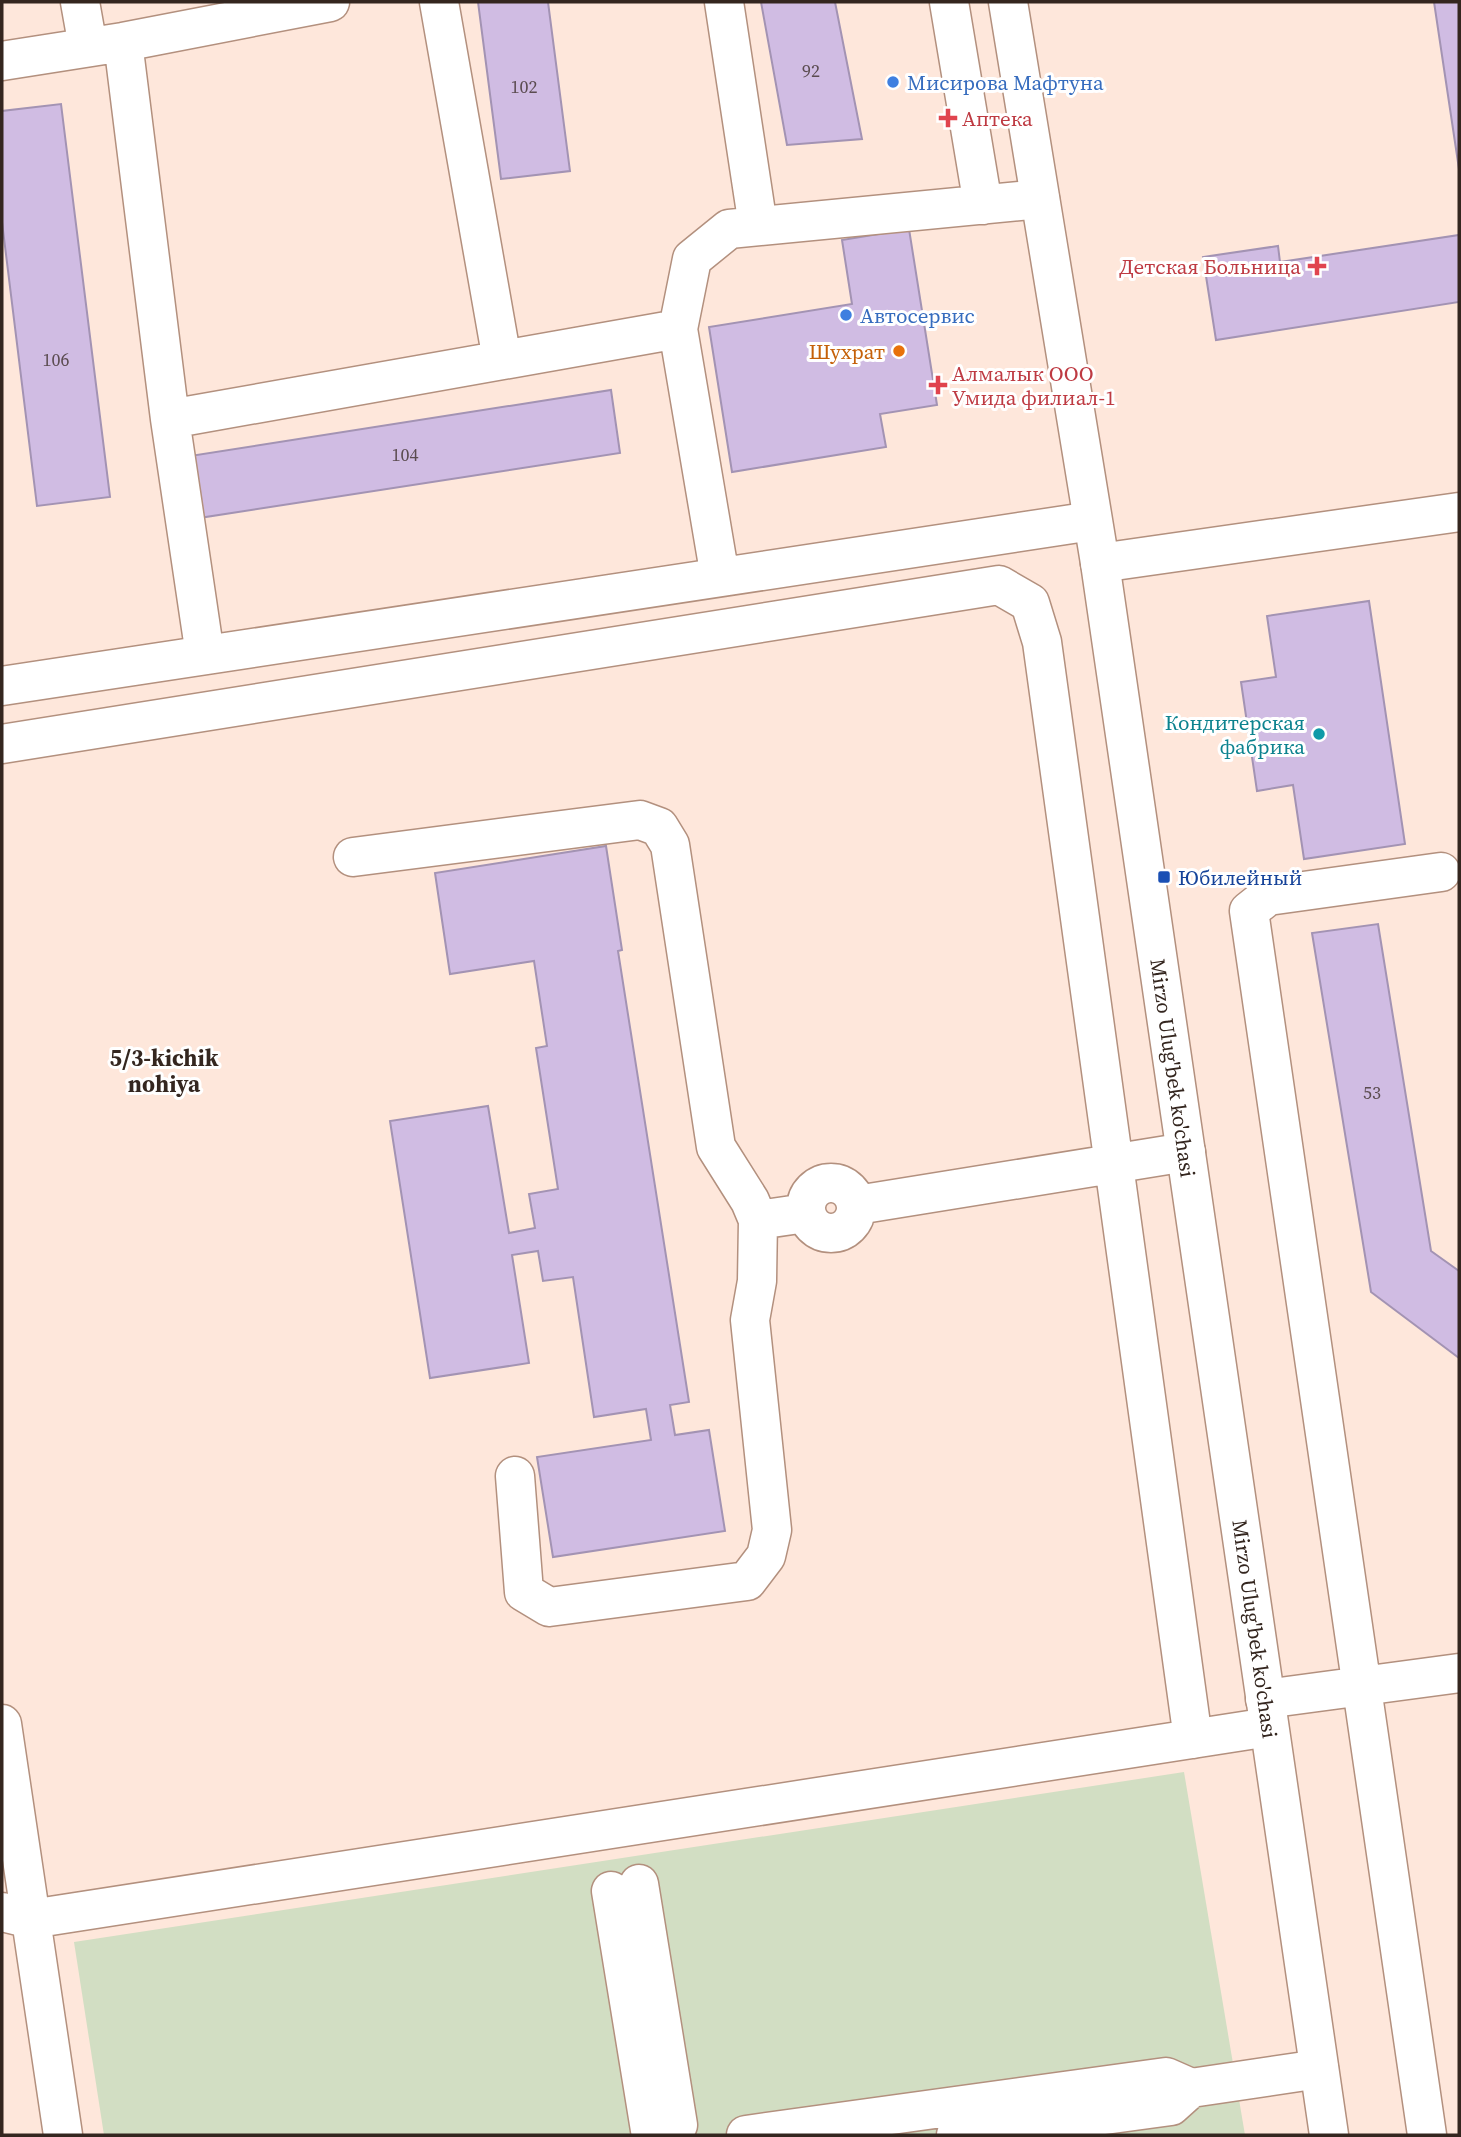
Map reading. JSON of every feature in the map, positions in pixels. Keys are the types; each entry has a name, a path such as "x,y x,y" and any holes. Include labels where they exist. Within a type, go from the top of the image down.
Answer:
{"street":[{"path":"80,2 106,44 170,419 205,655"},
{"path":"2,61 106,44 232,11 330,2"},
{"path":"439,2 502,360"},
{"path":"724,2 758,226"},
{"path":"949,2 983,205"},
{"name":"Mirzo Ulug'bek ko'chasi","path":"1008,2 1100,563 1329,2135"},
{"path":"720,577 678,329 692,259 729,229 1040,199"},
{"path":"170,419 678,329"},
{"path":"1100,563 1459,512"},
{"path":"2,686 1092,521"},
{"path":"2,744 999,584 1030,603 1042,642 1193,1739"},
{"path":"296,641 306,694"},
{"path":"353,857 639,820 659,827 670,845 716,1147 750,1201 758,1220 757,1281 750,1320 772,1530 766,1556 747,1581 550,1607 524,1592 514,1476"},
{"path":"1427,2135 1249,911 1268,896 1441,872"},
{"path":"758,1220 806,1213 807,1200 814,1188 826,1182 839,1184 850,1191 857,1205 1186,1152"},
{"path":"16,1915 1193,1739 1267,1713 1360,1686 1459,1673"},
{"path":"2,1724 16,1915 63,2135"},
{"path":"625,1888 667,2131"},
{"path":"746,2135 1166,2077 1191,2088 1319,2069"},
{"path":"956,2135 1171,2106 1191,2088"}],"green space":[{"path":"1184,1772 1245,2135 104,2135 74,1942"}],"building":[{"path":"478,2 548,2 570,171 501,179"},
{"path":"761,2 835,2 862,139 787,145"},
{"path":"1434,2 1459,2 1459,169"},
{"path":"61,104 110,497 37,506 2,222 2,111"},
{"path":"909,229 937,405 880,414 886,447 732,472 709,327 852,304 842,240"},
{"path":"1459,235 1459,302 1216,340 1203,257 1278,246 1280,262"},
{"path":"611,390 620,453 199,518 190,456"},
{"name":"Кондитерская фабрика","path":"1369,601 1405,844 1304,859 1293,785 1257,791 1241,682 1276,677 1267,616"},
{"path":"606,846 622,950 618,951 689,1402 670,1405 675,1435 709,1430 725,1531 553,1557 537,1457 651,1440 646,1409 594,1417 573,1277 543,1281 538,1251 512,1255 529,1363 430,1378 390,1121 488,1106 509,1233 535,1228 529,1194 558,1189 536,1048 547,1046 534,961 450,974 435,873"},
{"path":"1378,924 1431,1251 1459,1271 1459,1358 1371,1292 1312,933"}],"place":[{"name":"Мисирова Мафтуна","path":"893,82"},
{"name":"Аптека","path":"948,118"},
{"name":"Детская Больница","path":"1317,266"},
{"name":"Автосервис","path":"846,315"},
{"name":"Шухрат","path":"899,351"},
{"name":"Алмалык ООО Умида филиал-1","path":"938,385"},
{"name":"Кондитерская фабрика","path":"1319,734"},
{"name":"Юбилейный","path":"1164,877"}],"district":[{"name":"5/3-kichik nohiya","path":"164,1071"}]}
